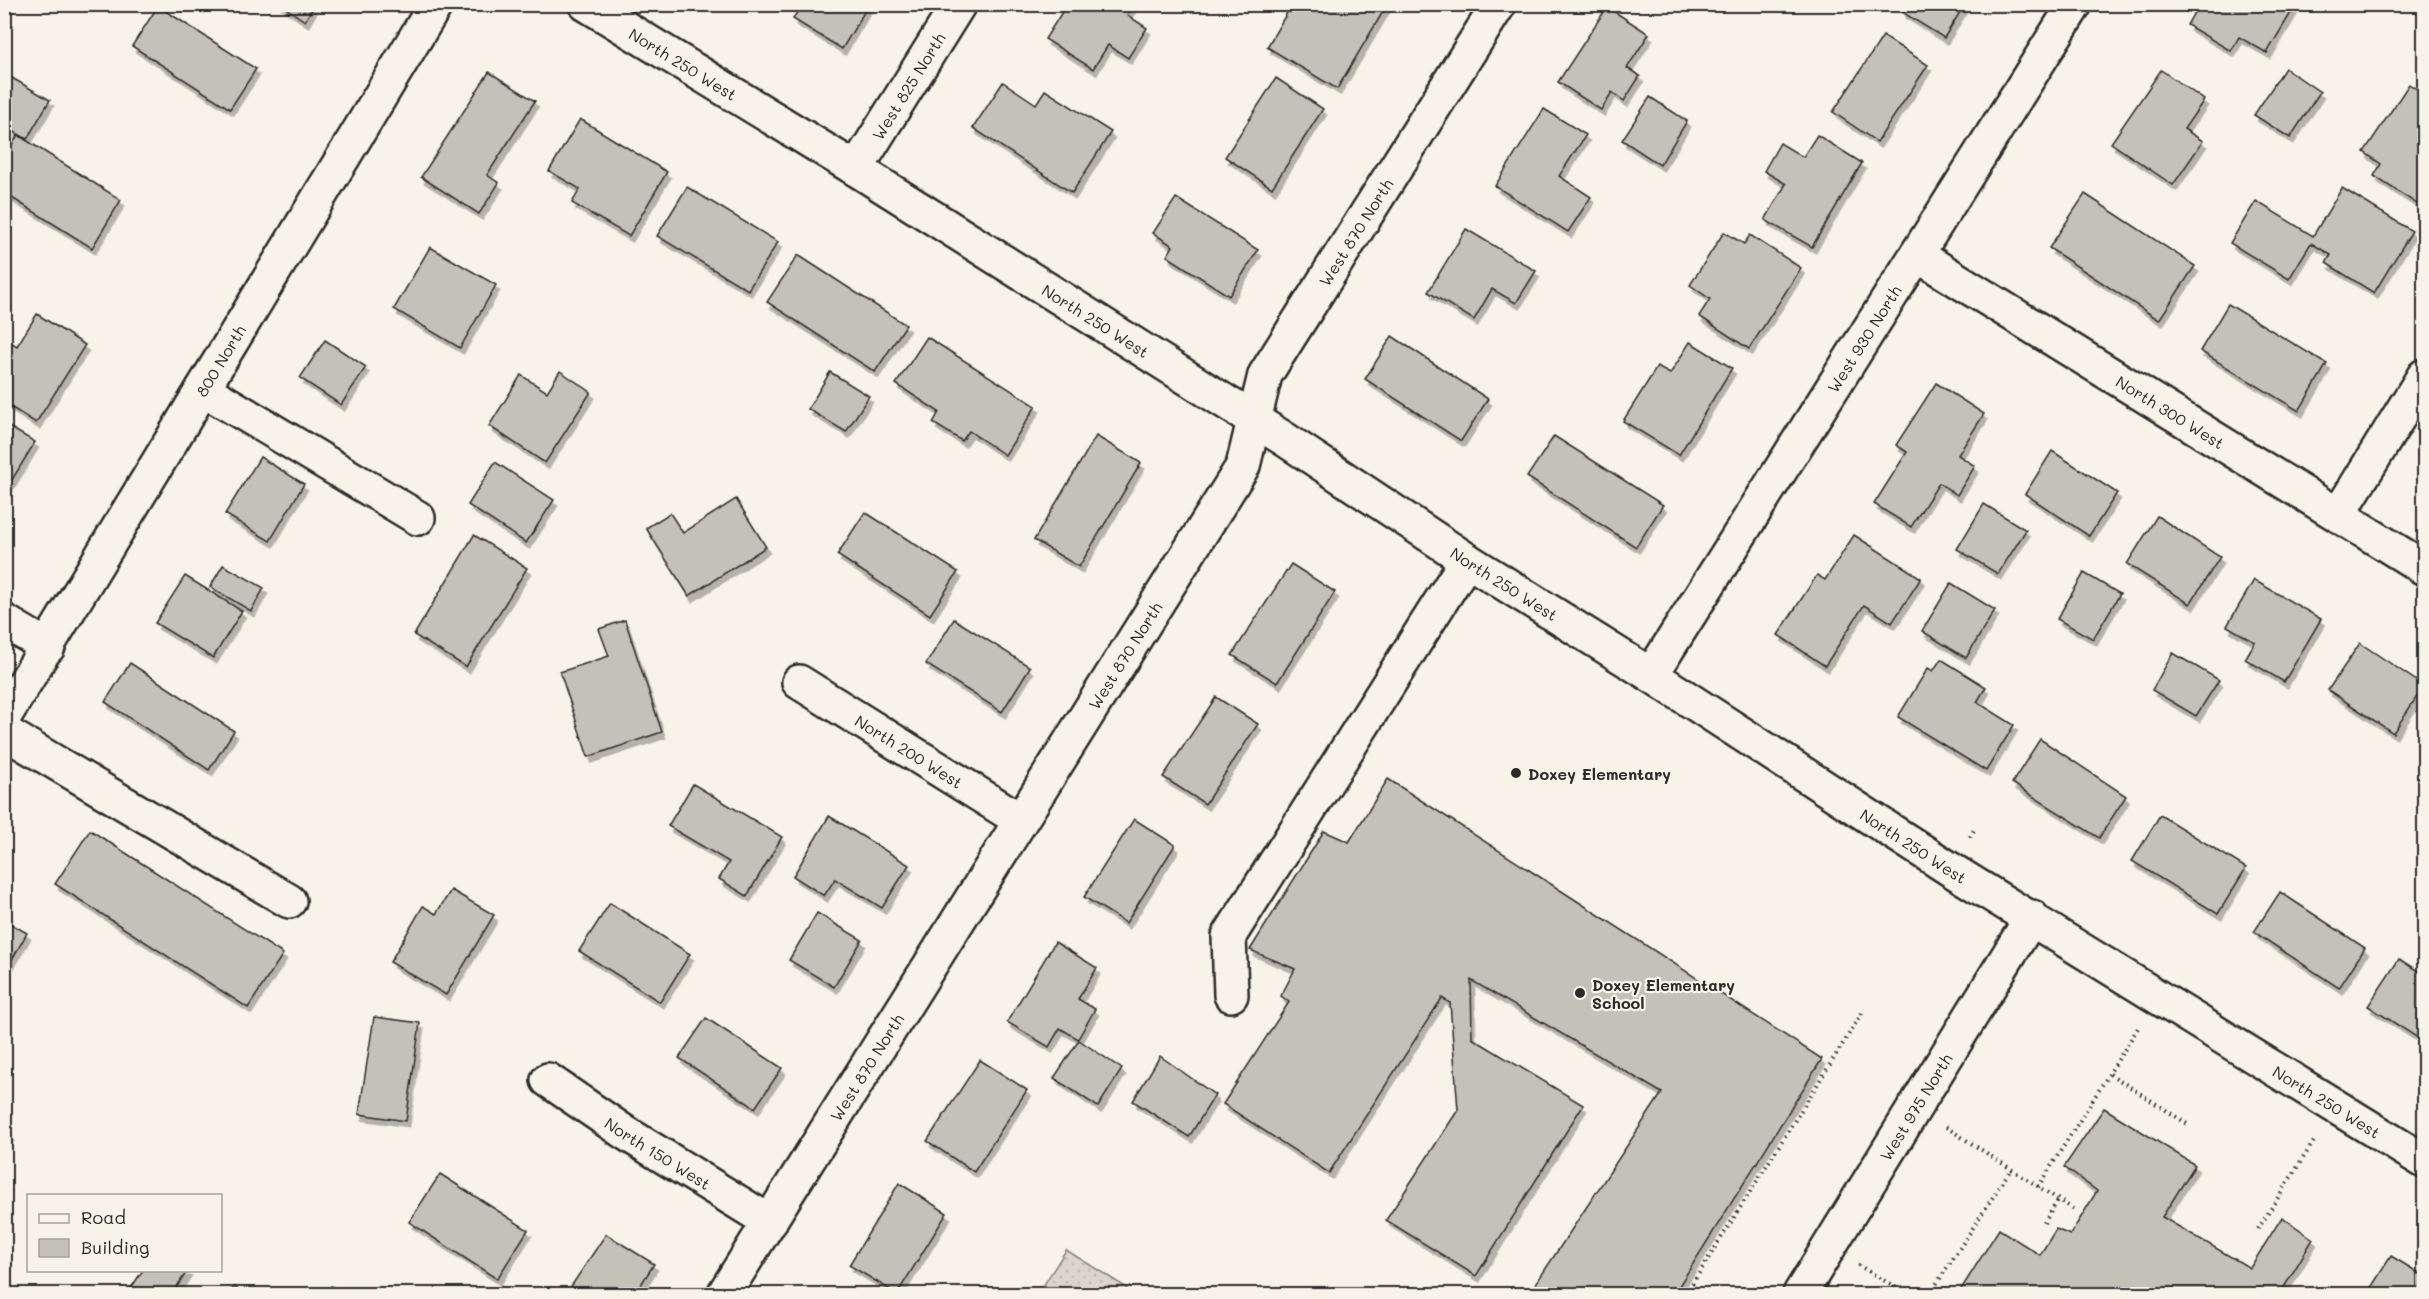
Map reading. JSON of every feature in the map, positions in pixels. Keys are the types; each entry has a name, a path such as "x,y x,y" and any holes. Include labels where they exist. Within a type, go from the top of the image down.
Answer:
{"street":[{"name":"800 North","path":"4,717 436,4"},
{"name":"North 250 West","path":"586,4 856,169 1254,420 1467,560 1651,675 1950,868 2424,1161"},
{"name":"West 825 North","path":"856,169 959,4"},
{"name":"West 870 North","path":"724,1294 1243,466 1265,375 1499,4"},
{"name":"West 930 North","path":"1651,675 2075,4"},
{"name":"North 300 West","path":"1917,255 2424,568"},
{"path":"2339,514 2424,376"},
{"path":"203,389 418,518"},
{"path":"1231,995 1229,936 1467,560"},
{"path":"4,621 48,647"},
{"name":"North 200 West","path":"799,682 1020,820"},
{"path":"4,732 289,901"},
{"name":"West 975 North","path":"1800,1294 2031,917"},
{"name":"North 150 West","path":"548,1080 624,1132 770,1222"}],"path":[{"path":"1970,837 1974,830"},
{"path":"1686,1294 1864,1010"},
{"path":"2038,1187 2138,1028"},
{"path":"2110,1074 2188,1125"},
{"path":"1942,1125 2073,1209"},
{"path":"2258,1229 2316,1138"},
{"path":"1930,1294 2011,1169"},
{"path":"2044,1223 2058,1200"},
{"path":"1855,1263 1907,1294"}],"shaded area":[{"path":"1066,1250 1127,1288 1123,1294 1038,1294"}],"building":[{"path":"280,4 315,4 305,21"},
{"path":"802,4 869,4 842,49 793,19"},
{"path":"1067,4 1133,4 1127,15 1147,28 1128,58 1108,45 1093,69 1045,39"},
{"path":"1292,4 1312,4 1319,8 1321,4 1387,5 1337,89 1267,47"},
{"path":"1906,4 1965,4 1944,38 1902,12"},
{"path":"2199,4 2293,4 2295,6 2267,53 2239,37 2231,51 2187,25"},
{"path":"158,6 256,69 230,109 132,46"},
{"path":"1607,7 1649,34 1627,68 1640,76 1624,101 1612,92 1601,110 1558,82"},
{"path":"1883,36 1928,65 1877,142 1833,112"},
{"path":"2285,68 2320,92 2290,138 2254,115"},
{"path":"2161,70 2204,100 2184,129 2203,141 2173,185 2111,143"},
{"path":"489,72 535,101 487,175 499,183 479,214 421,177"},
{"path":"12,78 50,100 27,139 4,126 4,90"},
{"path":"1276,78 1323,109 1272,188 1225,157"},
{"path":"1003,82 1036,104 1045,90 1111,132 1072,193 973,128"},
{"path":"2409,84 2424,94 2424,198 2420,206 2374,176 2381,164 2364,152"},
{"path":"1650,97 1687,121 1660,165 1622,140"},
{"path":"1544,109 1586,135 1559,176 1591,197 1568,232 1495,186"},
{"path":"580,119 667,172 629,236 572,203 580,189 549,171"},
{"path":"18,135 121,200 92,248 4,193 4,157"},
{"path":"1817,135 1862,163 1812,247 1765,220 1786,184 1764,171 1780,143 1803,157"},
{"path":"687,187 778,242 748,290 657,236"},
{"path":"2342,188 2412,231 2374,293 2326,263 2331,255 2311,243 2289,279 2230,243 2256,201 2313,236"},
{"path":"2085,194 2195,266 2159,320 2049,248"},
{"path":"1176,198 1258,250 1229,296 1167,256 1173,246 1153,233"},
{"path":"1466,229 1536,271 1516,303 1492,289 1474,320 1428,292"},
{"path":"1724,232 1744,244 1750,235 1801,268 1749,349 1699,316 1710,299 1690,285"},
{"path":"430,247 496,285 460,348 394,309"},
{"path":"798,255 906,325 875,372 767,302"},
{"path":"2228,304 2327,364 2299,411 2200,351"},
{"path":"37,314 85,345 36,423 4,403 4,338 17,346"},
{"path":"1392,336 1488,399 1461,441 1365,379"},
{"path":"927,337 1036,406 1005,455 969,431 962,441 933,423 939,412 896,384"},
{"path":"325,340 366,367 341,405 300,378"},
{"path":"1690,342 1732,368 1679,455 1623,421 1657,367 1670,374"},
{"path":"560,371 591,392 545,463 489,426 521,375 547,392"},
{"path":"830,372 869,396 846,432 808,409"},
{"path":"1936,383 1984,414 1958,455 1975,466 1957,495 1939,483 1911,527 1874,504 1907,452 1896,445"},
{"path":"4,424 35,442 4,493"},
{"path":"1096,436 1141,463 1079,567 1034,540"},
{"path":"1554,436 1663,505 1636,547 1527,477"},
{"path":"2052,451 2117,493 2089,536 2025,494"},
{"path":"260,457 304,484 270,541 225,514"},
{"path":"495,462 554,500 526,543 468,505"},
{"path":"736,499 766,547 689,596 646,528 670,513 683,533"},
{"path":"1984,504 2026,530 1998,574 1957,549"},
{"path":"865,512 958,572 930,615 837,555"},
{"path":"2157,516 2220,557 2190,604 2127,564"},
{"path":"474,535 527,568 466,667 414,635"},
{"path":"1854,535 1921,578 1892,623 1864,605 1825,666 1778,635 1817,575 1825,580"},
{"path":"1291,564 1335,592 1277,683 1232,655"},
{"path":"223,565 264,588 251,611 210,587"},
{"path":"2084,573 2120,594 2093,639 2057,619"},
{"path":"185,576 242,611 213,658 155,623"},
{"path":"2254,580 2321,619 2284,682 2245,659 2255,642 2227,626"},
{"path":"1951,583 1995,610 1966,658 1922,631"},
{"path":"954,619 1030,667 1002,712 926,664"},
{"path":"625,620 662,732 588,757 560,672 609,656 599,629"},
{"path":"2360,643 2424,686 2393,733 2328,690"},
{"path":"2173,653 2219,680 2196,716 2152,690"},
{"path":"1941,659 1986,687 1977,702 2014,725 1986,771 1898,717 1928,668 1933,671"},
{"path":"130,663 234,731 209,770 105,702"},
{"path":"1216,697 1258,724 1205,804 1163,777"},
{"path":"2040,739 2126,796 2099,838 2012,783"},
{"path":"1388,779 1822,1059 1674,1294 1529,1294 1662,1093 1471,980 1472,1038 1583,1105 1476,1276 1386,1220 1458,1110 1450,1003 1442,998 1329,1173 1223,1104 1289,1002 1281,996 1295,969 1250,950 1324,831 1349,842"},
{"path":"693,784 782,837 747,896 719,879 729,862 668,826"},
{"path":"2160,815 2246,868 2218,914 2132,861"},
{"path":"829,816 909,865 882,908 835,879 824,896 793,876"},
{"path":"1134,819 1175,845 1126,923 1084,897"},
{"path":"90,830 283,954 248,1008 55,884"},
{"path":"451,890 494,915 446,995 390,962 423,906 436,914"},
{"path":"2280,892 2365,948 2339,988 2254,932"},
{"path":"610,903 690,954 660,1002 579,951"},
{"path":"817,913 862,940 834,987 789,960"},
{"path":"4,920 27,933 10,963 4,960"},
{"path":"1055,942 1097,968 1078,999 1095,1009 1078,1039 1060,1028 1049,1047 1007,1022"},
{"path":"2399,959 2424,975 2424,1042 2368,1006"},
{"path":"374,1017 420,1023 406,1121 359,1114"},
{"path":"706,1018 782,1068 755,1108 679,1058"},
{"path":"1079,1040 1122,1069 1098,1107 1054,1078"},
{"path":"1160,1056 1215,1095 1189,1137 1133,1101"},
{"path":"980,1060 1027,1090 974,1172 927,1141"},
{"path":"2104,1108 2195,1165 2162,1217 2250,1268 2282,1217 2313,1239 2280,1294 1958,1294 1999,1229 2040,1255 2056,1229 2070,1235 2097,1191 2064,1167"},
{"path":"4,1132 10,1135 4,1145"},
{"path":"440,1174 528,1230 497,1279 409,1222"},
{"path":"899,1183 947,1213 897,1294 849,1265"},
{"path":"606,1234 654,1264 635,1294 566,1294"},
{"path":"2391,1256 2424,1276 2424,1294 2367,1294"},
{"path":"142,1272 187,1272 172,1294 127,1294"},
{"path":"331,1286 345,1294 326,1294"},
{"path":"235,1287 242,1294 226,1294"},
{"path":"384,1288 395,1294 380,1294"},
{"path":"551,1289 561,1294 547,1294"}],"place":[{"name":"Doxey Elementary","path":"1516,773"},
{"name":"Doxey Elementary School","path":"1580,993"}]}
